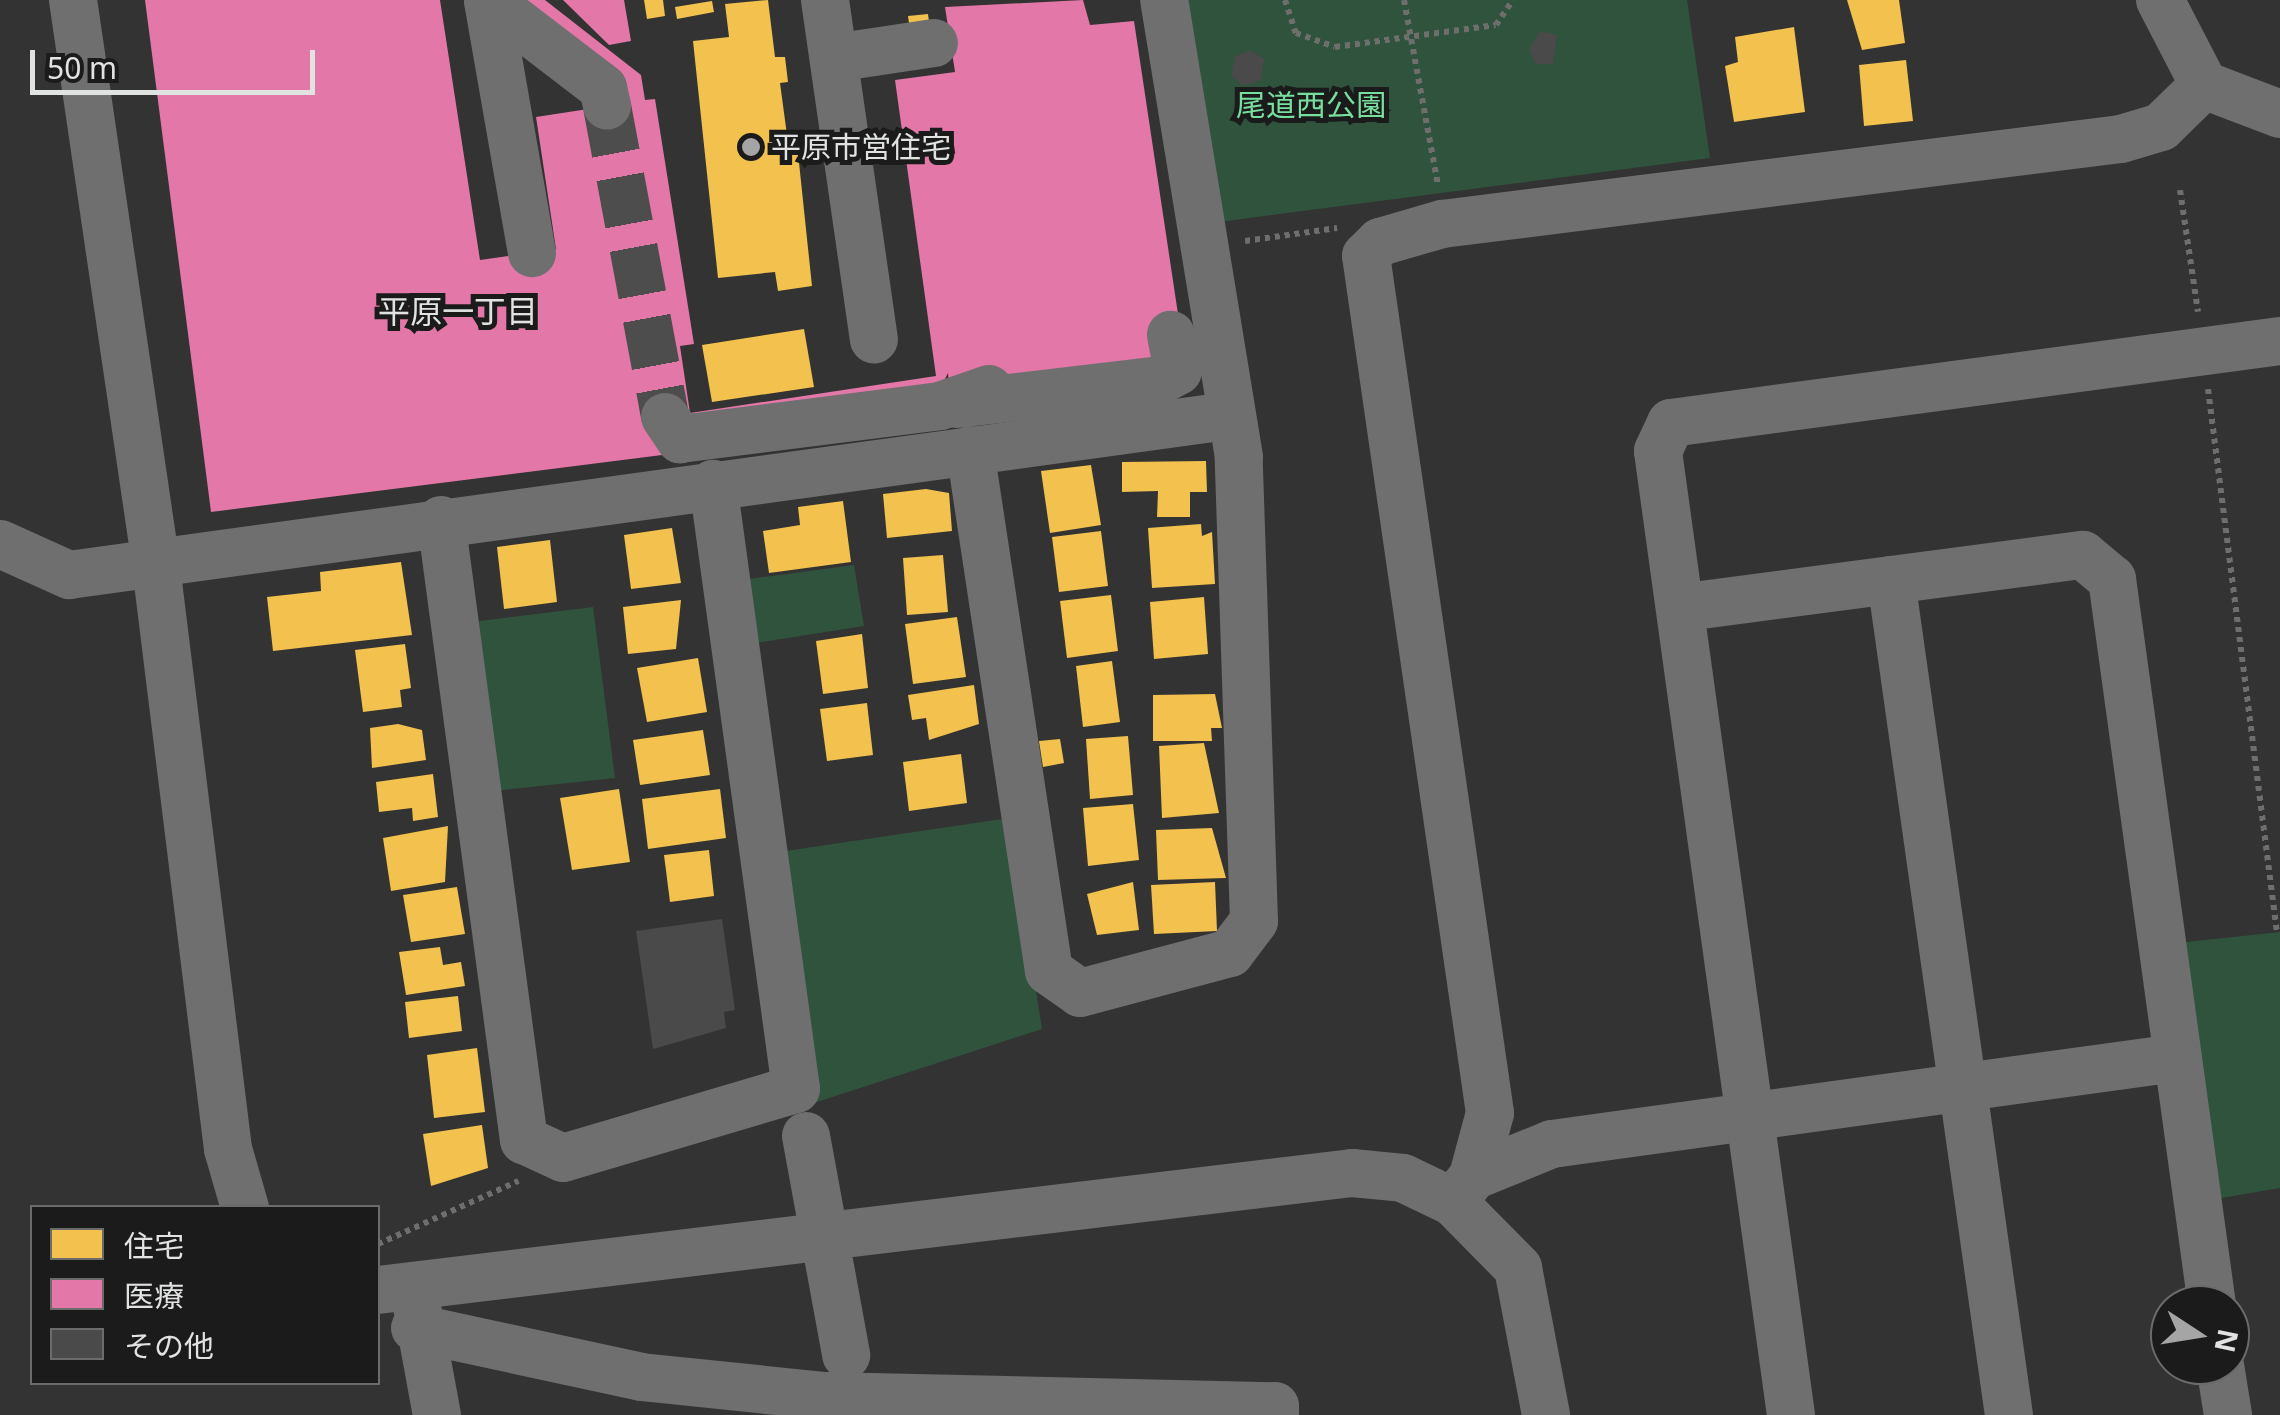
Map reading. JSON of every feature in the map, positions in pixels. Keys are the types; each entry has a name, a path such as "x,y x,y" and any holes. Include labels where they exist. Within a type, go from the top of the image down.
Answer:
{"street":[{"path":"73,0 155,558 228,1149 244,1205"},
{"path":"488,0 532,253"},
{"path":"488,0 603,88 607,106"},
{"path":"826,0 874,339"},
{"path":"970,450 1048,971 1080,992 1230,953 1254,921 1239,457 1227,416 1164,0"},
{"path":"2160,0 2204,86 2280,114"},
{"path":"834,58 934,43"},
{"path":"1463,1189 1490,1113 1366,256 1380,242 1442,224 2121,138 2161,127 2204,86"},
{"path":"665,417 680,439 1161,380 1178,371 1171,336"},
{"path":"1791,1415 1686,607 1658,451 1671,424 2280,342"},
{"path":"940,406 989,390"},
{"path":"0,544 69,576 155,558 1227,416"},
{"path":"713,484 796,1089 854,1388"},
{"path":"441,520 524,1140 563,1158 796,1089"},
{"path":"1686,607 2084,554 2112,580 2209,1285"},
{"path":"1891,580 2009,1415"},
{"path":"403,1303 1352,1173 1463,1189 1552,1144 2176,1058"},
{"path":"1463,1189 1518,1268 1546,1415"},
{"path":"403,1303 644,1396 854,1388 1052,1407 1274,1406 1275,1415"},
{"path":"403,1303 437,1415"},
{"path":"2223,1385 2228,1415"}],"path":[{"path":"1285,0 1296,33 1335,47 1496,24 1513,0"},
{"path":"1404,0 1440,195"},
{"path":"2180,190 2278,933"},
{"path":"1200,248 1356,225 1366,256"},
{"path":"380,1243 522,1180 543,1149"}],"green space":[{"name":"尾道西公園","path":"1187,0 1687,0 1710,158 1219,222"},
{"path":"854,565 864,626 750,644 741,580"},
{"path":"593,607 615,778 494,791 472,622"},
{"path":"1009,818 1042,1029 814,1103 779,852"},
{"path":"2280,932 2280,1188 2216,1199 2177,943"}],"building: 住宅":[{"path":"644,0 663,0 665,16 647,19"},
{"name":"平原市営住宅","path":"768,0 775,57 785,57 788,82 780,83 787,135 796,134 812,286 778,291 775,272 718,278 693,41 729,37 725,4"},
{"path":"1847,0 1899,0 1905,43 1862,50"},
{"path":"712,1 714,12 677,19 675,7"},
{"path":"928,14 930,29 910,31 908,16"},
{"path":"1794,27 1805,112 1734,122 1725,66 1738,62 1735,37"},
{"path":"1906,60 1913,121 1864,126 1859,65"},
{"path":"804,329 814,387 712,402 702,345"},
{"path":"1206,461 1207,492 1190,492 1190,517 1157,517 1158,491 1122,492 1122,462"},
{"path":"1091,465 1101,525 1050,533 1041,471"},
{"path":"926,489 949,493 952,531 887,538 883,494"},
{"path":"843,501 851,562 769,573 763,531 800,525 798,507"},
{"path":"1201,524 1202,536 1212,532 1215,584 1152,588 1148,528"},
{"path":"672,528 681,583 631,589 624,535"},
{"path":"1101,531 1108,586 1059,592 1052,537"},
{"path":"550,540 557,602 504,609 497,547"},
{"path":"943,555 948,612 907,615 903,558"},
{"path":"401,562 412,635 273,651 267,597 321,591 320,572"},
{"path":"1111,595 1118,651 1067,658 1060,601"},
{"path":"1204,597 1208,654 1154,659 1150,602"},
{"path":"681,600 676,649 628,654 623,607"},
{"path":"957,617 966,677 913,684 905,624"},
{"path":"862,634 868,688 823,694 816,641"},
{"path":"405,644 411,688 400,690 402,707 363,712 355,650"},
{"path":"698,658 707,712 647,722 637,668"},
{"path":"1112,661 1120,722 1083,727 1076,666"},
{"path":"974,685 979,724 929,740 926,718 912,720 908,695"},
{"path":"1215,694 1222,728 1211,728 1212,741 1153,741 1153,695"},
{"path":"867,703 873,755 827,761 820,709"},
{"path":"398,724 422,730 426,760 372,768 370,728"},
{"path":"703,730 710,775 640,785 633,740"},
{"path":"1128,736 1133,795 1090,799 1086,739"},
{"path":"1060,739 1064,763 1043,767 1039,741"},
{"path":"1204,743 1219,813 1162,818 1159,746"},
{"path":"961,754 967,803 909,811 903,762"},
{"path":"433,774 438,817 413,821 412,808 379,812 376,782"},
{"path":"619,789 630,862 572,870 560,798"},
{"path":"720,789 726,838 648,849 642,799"},
{"path":"1133,804 1139,860 1088,866 1083,808"},
{"path":"448,826 445,882 391,891 383,838"},
{"path":"1212,828 1226,878 1158,880 1156,830"},
{"path":"709,850 714,896 670,902 664,855"},
{"path":"1133,882 1139,930 1097,935 1087,894"},
{"path":"1215,882 1217,931 1154,934 1151,885"},
{"path":"457,887 465,934 411,942 403,895"},
{"path":"440,947 443,965 461,962 465,986 406,995 399,952"},
{"path":"458,996 462,1031 409,1038 405,1002"},
{"path":"477,1048 485,1112 434,1118 427,1055"},
{"path":"482,1125 488,1168 431,1186 423,1134"}],"building: 医療":[{"path":"145,0 440,0 480,260 556,249 536,117 627,103 510,0 545,0 641,75 645,100 655,99 694,344 680,346 690,413 936,376 895,80 955,72 945,7 1083,0 1090,25 1134,21 1181,334 1168,365 950,395 948,373 941,387 659,418 662,455 211,512"},
{"path":"563,0 624,0 631,41 609,45"}],"building: その他":[{"path":"1540,31 1557,35 1553,64 1536,64 1529,49"},
{"path":"1251,50 1264,59 1261,80 1243,86 1231,75 1235,56"},
{"path":"722,919 735,1010 724,1012 726,1028 653,1049 636,931"}],"tunnel":[{"path":"607,106 665,417"}],"place":[{"name":"平原市営住宅","path":"751,147"}],"district":[{"name":"平原一丁目","path":"458,311"}]}
